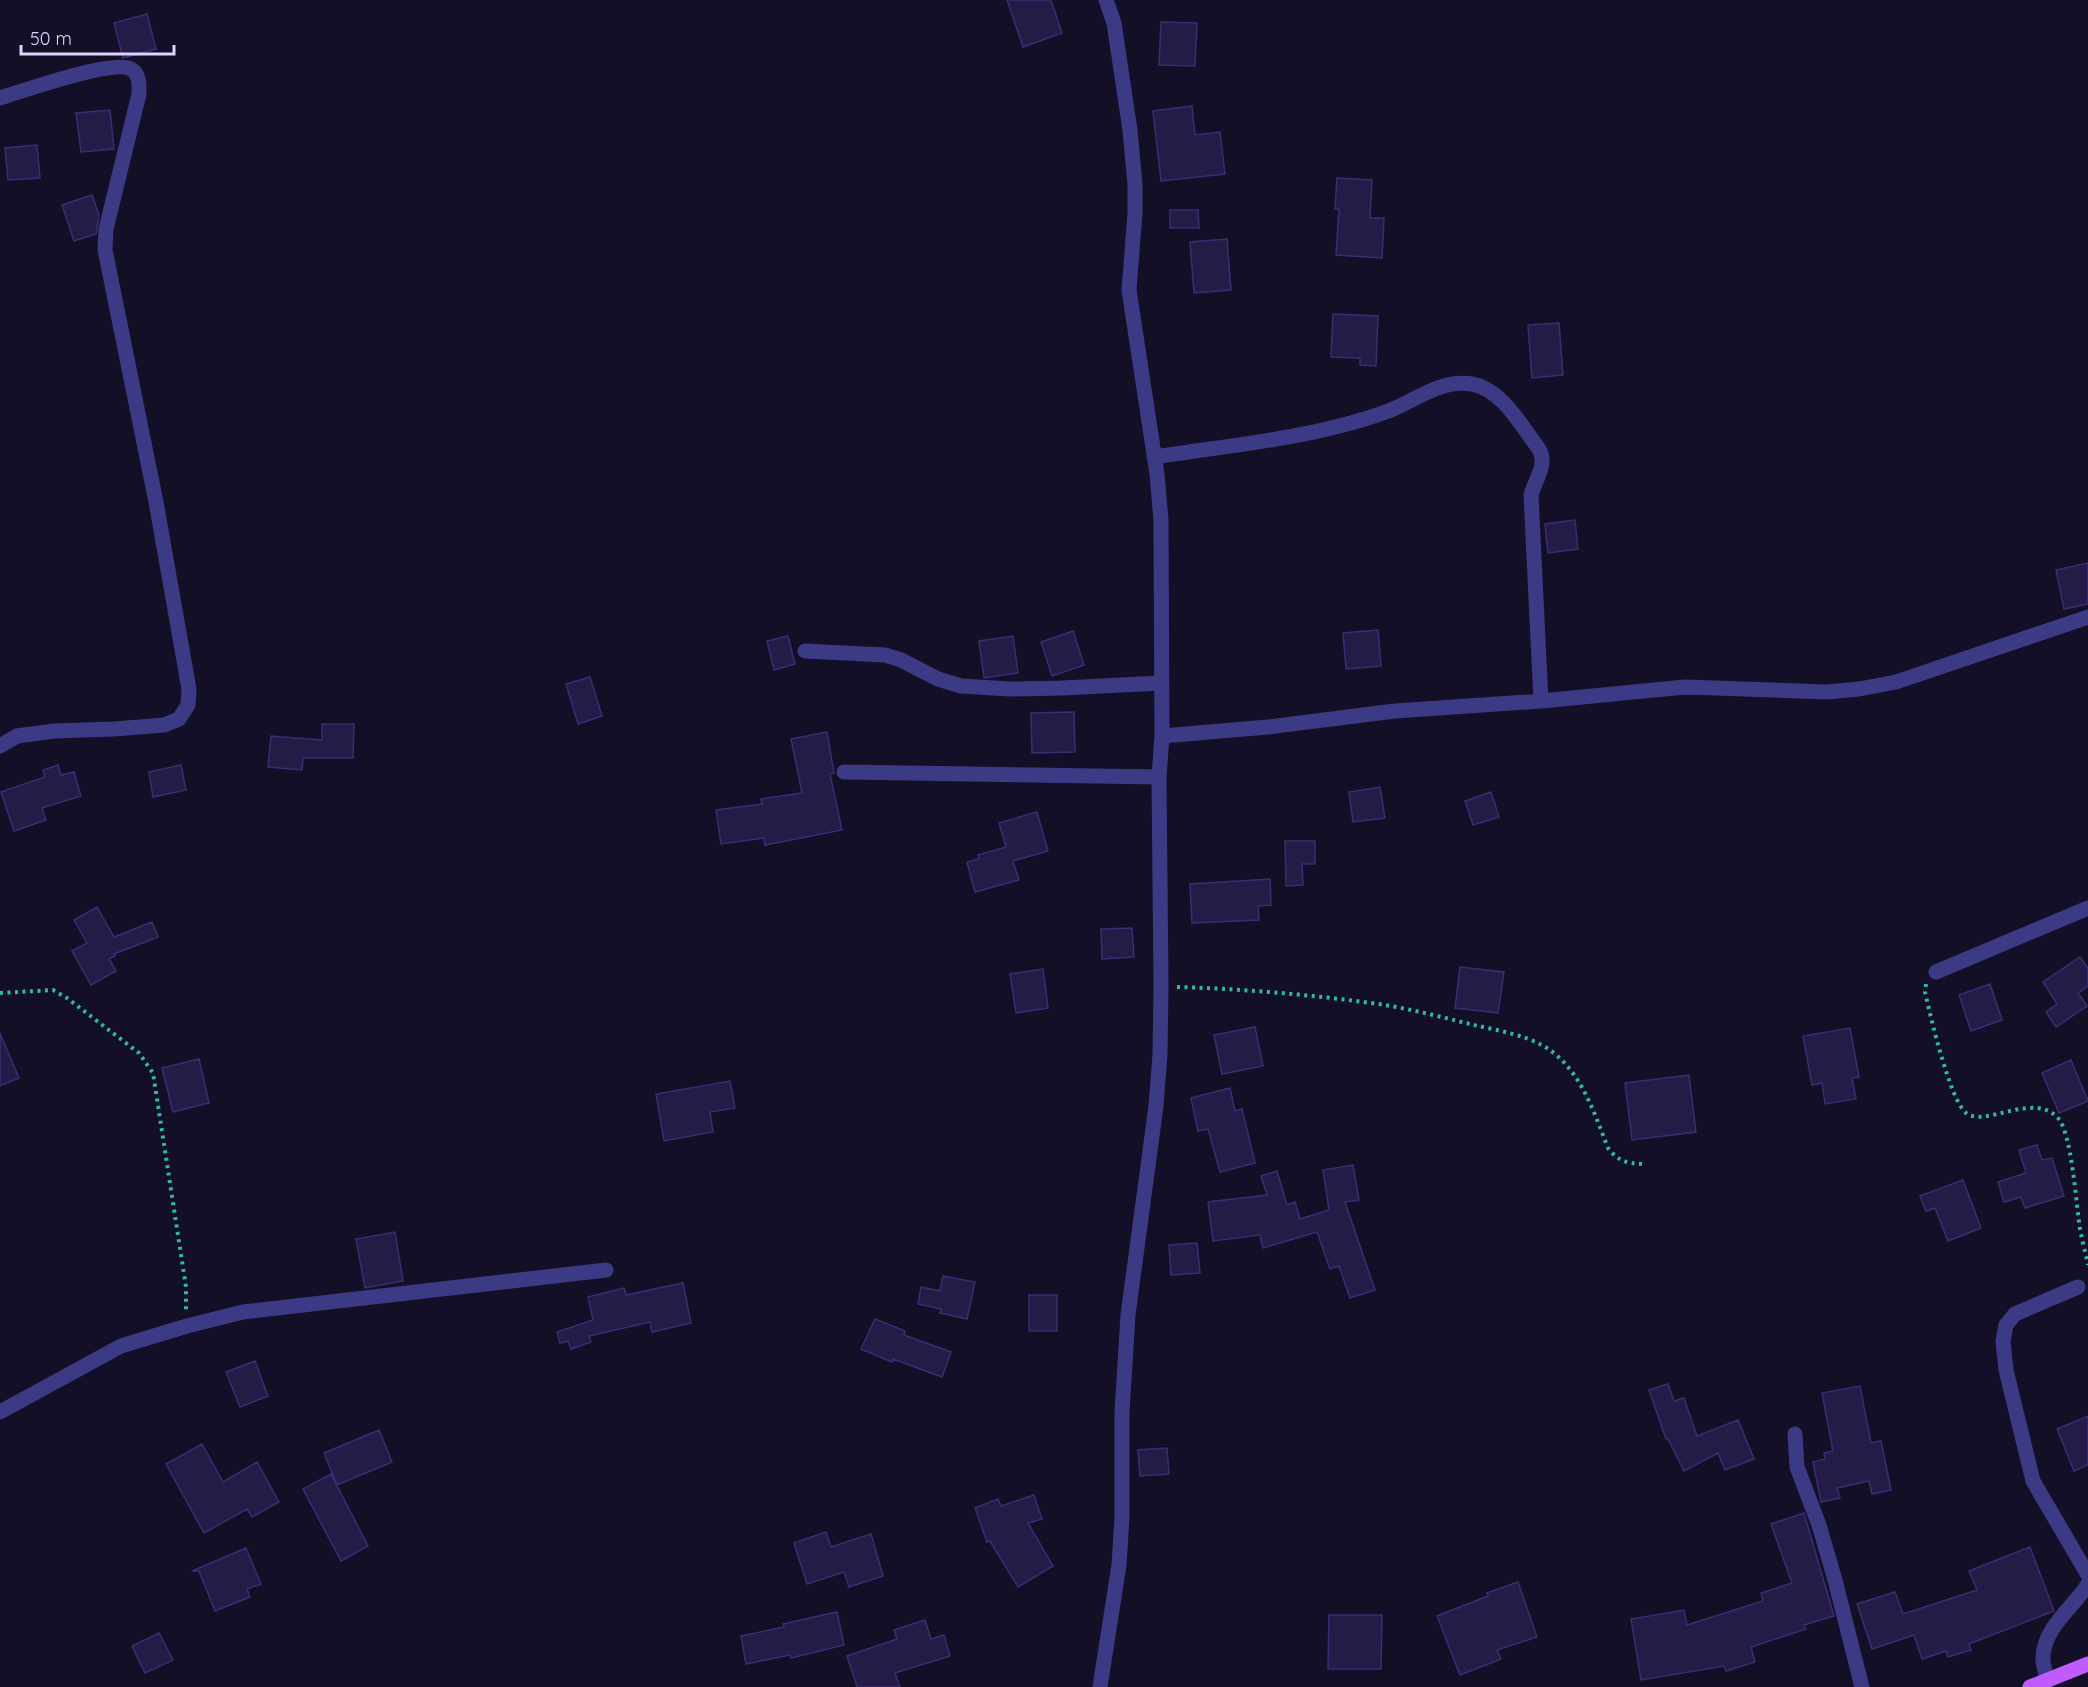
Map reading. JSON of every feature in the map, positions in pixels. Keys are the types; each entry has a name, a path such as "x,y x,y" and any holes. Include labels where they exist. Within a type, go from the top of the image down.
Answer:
{"main road":[{"path":"2030,1687 2088,1664"}],"street":[{"path":"1100,1687 1119,1564 1122,1518 1122,1412 1128,1315 1156,1106 1160,1054 1162,736 1161,520 1129,290 1135,213 1130,130 1114,23 1106,0"},
{"path":"0,98 104,68 123,66 133,70 139,78 139,94 106,229 105,250 156,502 189,697 188,705 179,719 164,725 54,731 17,736 0,746"},
{"path":"1154,457 1341,425 1392,409 1443,386 1455,383 1474,384 1495,395 1542,452 1543,458 1531,495 1541,702"},
{"path":"1162,736 1268,728 1395,711 1541,702 1685,687 1827,692 1859,689 1896,682 2088,617"},
{"path":"805,651 885,655 901,660 938,679 962,686 1062,688 1161,683"},
{"path":"843,772 1160,777"},
{"path":"1936,972 2088,908"},
{"path":"0,1412 121,1346 243,1312 606,1270"},
{"path":"2078,1287 2015,1314 2006,1325 2003,1341 2006,1370 2033,1481 2088,1575"},
{"path":"1795,1434 1797,1467 1819,1525 1862,1687"},
{"path":"2048,1680 2042,1659 2049,1636 2067,1609 2088,1584"}],"path":[{"path":"1936,972 1925,985 1925,992 1955,1095 1966,1113 1983,1116 2035,1107 2049,1111 2062,1124 2069,1147 2088,1264"},
{"path":"1161,986 1282,992 1387,1006 1504,1032 1533,1042 1553,1052 1580,1082 1608,1148 1615,1157 1629,1163 1642,1164"},
{"path":"0,993 53,990 92,1016 139,1053 153,1073 186,1287 187,1326"}],"building":[{"path":"1007,0 1051,0 1062,33 1023,47"},
{"path":"147,14 156,49 123,58 114,23"},
{"path":"1161,22 1197,23 1195,66 1159,65"},
{"path":"1192,106 1195,135 1220,132 1225,174 1161,181 1153,111"},
{"path":"110,110 114,149 81,152 76,113"},
{"path":"37,145 40,178 8,180 5,148"},
{"path":"1337,178 1372,180 1370,218 1384,218 1382,258 1336,255 1339,209 1335,209"},
{"path":"92,195 99,215 96,234 74,241 62,205"},
{"path":"1170,210 1198,210 1199,228 1170,228"},
{"path":"1227,239 1231,290 1194,293 1190,242"},
{"path":"1333,314 1378,316 1376,366 1360,365 1360,358 1331,357"},
{"path":"1559,323 1563,375 1532,378 1528,325"},
{"path":"1575,520 1578,549 1548,553 1545,524"},
{"path":"2088,563 2088,604 2064,609 2056,570"},
{"path":"1378,630 1381,666 1346,669 1343,633"},
{"path":"1073,631 1084,665 1052,676 1041,642"},
{"path":"788,636 795,664 774,670 767,641"},
{"path":"1013,636 1018,673 984,678 979,641"},
{"path":"590,677 602,716 578,724 566,684"},
{"path":"1074,712 1075,752 1032,753 1031,713"},
{"path":"322,724 354,724 353,758 303,758 302,770 268,767 271,736 322,740"},
{"path":"827,732 834,773 830,774 842,830 765,845 764,838 721,844 716,810 762,804 761,799 802,793 791,739"},
{"path":"58,765 61,775 74,772 81,796 42,808 46,820 14,831 1,792 45,777 43,770"},
{"path":"181,765 186,790 153,797 149,772"},
{"path":"1380,787 1385,818 1353,822 1349,792"},
{"path":"1491,792 1499,817 1473,825 1465,801"},
{"path":"1037,812 1048,851 1013,861 1019,880 975,892 967,862 979,859 978,855 1006,847 999,823"},
{"path":"1285,841 1315,841 1315,864 1302,864 1303,885 1286,886"},
{"path":"1270,879 1271,905 1258,906 1259,920 1192,923 1190,884"},
{"path":"97,907 114,937 152,922 158,937 114,954 115,956 109,959 116,971 91,985 72,951 87,943 74,920"},
{"path":"1132,928 1134,957 1102,959 1101,929"},
{"path":"2080,957 2088,968 2088,986 2078,993 2087,1006 2056,1027 2046,1012 2057,1004 2043,982"},
{"path":"1460,967 1504,972 1498,1013 1455,1008"},
{"path":"1043,969 1048,1008 1016,1013 1010,974"},
{"path":"1990,984 2002,1020 1971,1031 1959,995"},
{"path":"1255,1027 1263,1066 1222,1074 1214,1035"},
{"path":"1850,1028 1859,1077 1852,1078 1856,1099 1825,1104 1822,1083 1812,1085 1803,1036"},
{"path":"0,1033 19,1078 0,1086"},
{"path":"199,1059 209,1103 173,1112 162,1068"},
{"path":"2071,1060 2088,1101 2059,1113 2042,1073"},
{"path":"1689,1075 1696,1132 1632,1140 1625,1083"},
{"path":"730,1081 735,1108 710,1112 713,1132 664,1141 656,1094"},
{"path":"1230,1088 1235,1111 1242,1109 1255,1163 1220,1172 1208,1129 1198,1131 1191,1098"},
{"path":"2037,1145 2042,1160 2052,1158 2064,1196 2025,1208 2021,1197 2004,1202 1998,1182 2026,1173 2019,1150"},
{"path":"1353,1165 1359,1200 1345,1202 1375,1290 1350,1298 1339,1266 1330,1269 1317,1232 1263,1248 1260,1235 1213,1241 1208,1202 1267,1195 1261,1176 1277,1171 1287,1205 1295,1202 1300,1219 1329,1210 1323,1170"},
{"path":"1963,1180 1981,1228 1948,1241 1935,1208 1926,1211 1920,1196"},
{"path":"395,1232 403,1281 365,1288 356,1239"},
{"path":"1197,1243 1200,1273 1171,1275 1169,1245"},
{"path":"943,1276 975,1282 967,1319 940,1313 941,1309 918,1304 921,1287 940,1291"},
{"path":"683,1283 691,1323 652,1332 650,1322 589,1336 591,1342 571,1349 568,1341 560,1343 557,1332 593,1320 588,1297 624,1288 626,1295"},
{"path":"1029,1295 1057,1295 1057,1331 1029,1331"},
{"path":"875,1319 905,1331 904,1335 951,1352 942,1377 893,1359 892,1362 861,1349"},
{"path":"255,1361 268,1396 240,1407 226,1372"},
{"path":"1668,1384 1674,1401 1684,1398 1697,1436 1738,1420 1754,1459 1725,1470 1718,1453 1684,1471 1666,1439 1649,1390"},
{"path":"1860,1386 1871,1443 1881,1441 1891,1490 1872,1494 1869,1481 1837,1488 1840,1498 1821,1502 1813,1462 1825,1459 1824,1453 1833,1451 1822,1393"},
{"path":"2088,1416 2088,1465 2074,1471 2057,1429"},
{"path":"379,1430 392,1462 337,1485 324,1453"},
{"path":"202,1444 223,1482 257,1462 279,1502 252,1517 247,1509 204,1533 166,1464"},
{"path":"1167,1448 1169,1474 1140,1476 1138,1450"},
{"path":"331,1474 368,1546 341,1561 303,1489"},
{"path":"1034,1495 1042,1519 1028,1523 1053,1566 1018,1587 990,1541 987,1542 975,1508 998,1499 1001,1506"},
{"path":"1804,1513 1834,1616 1804,1625 1806,1629 1751,1647 1755,1662 1726,1671 1724,1666 1641,1680 1631,1619 1684,1610 1687,1625 1763,1601 1761,1593 1792,1583 1771,1524"},
{"path":"826,1532 831,1547 871,1534 883,1576 849,1587 844,1572 807,1584 794,1543"},
{"path":"2030,1547 2054,1611 1969,1644 1971,1650 1948,1657 1946,1651 1922,1659 1914,1635 1872,1649 1857,1604 1895,1592 1903,1614 1977,1590 1969,1571"},
{"path":"246,1548 261,1584 247,1589 250,1597 215,1611 199,1571 192,1571"},
{"path":"1518,1582 1537,1637 1497,1650 1501,1659 1460,1675 1437,1616 1488,1596 1487,1593"},
{"path":"837,1612 844,1645 791,1658 790,1655 746,1664 741,1636"},
{"path":"1329,1615 1382,1615 1381,1669 1328,1669"},
{"path":"925,1620 931,1639 944,1635 950,1656 895,1673 900,1687 857,1687 847,1656 897,1639 894,1630"},
{"path":"159,1633 173,1660 145,1673 132,1646"}]}
